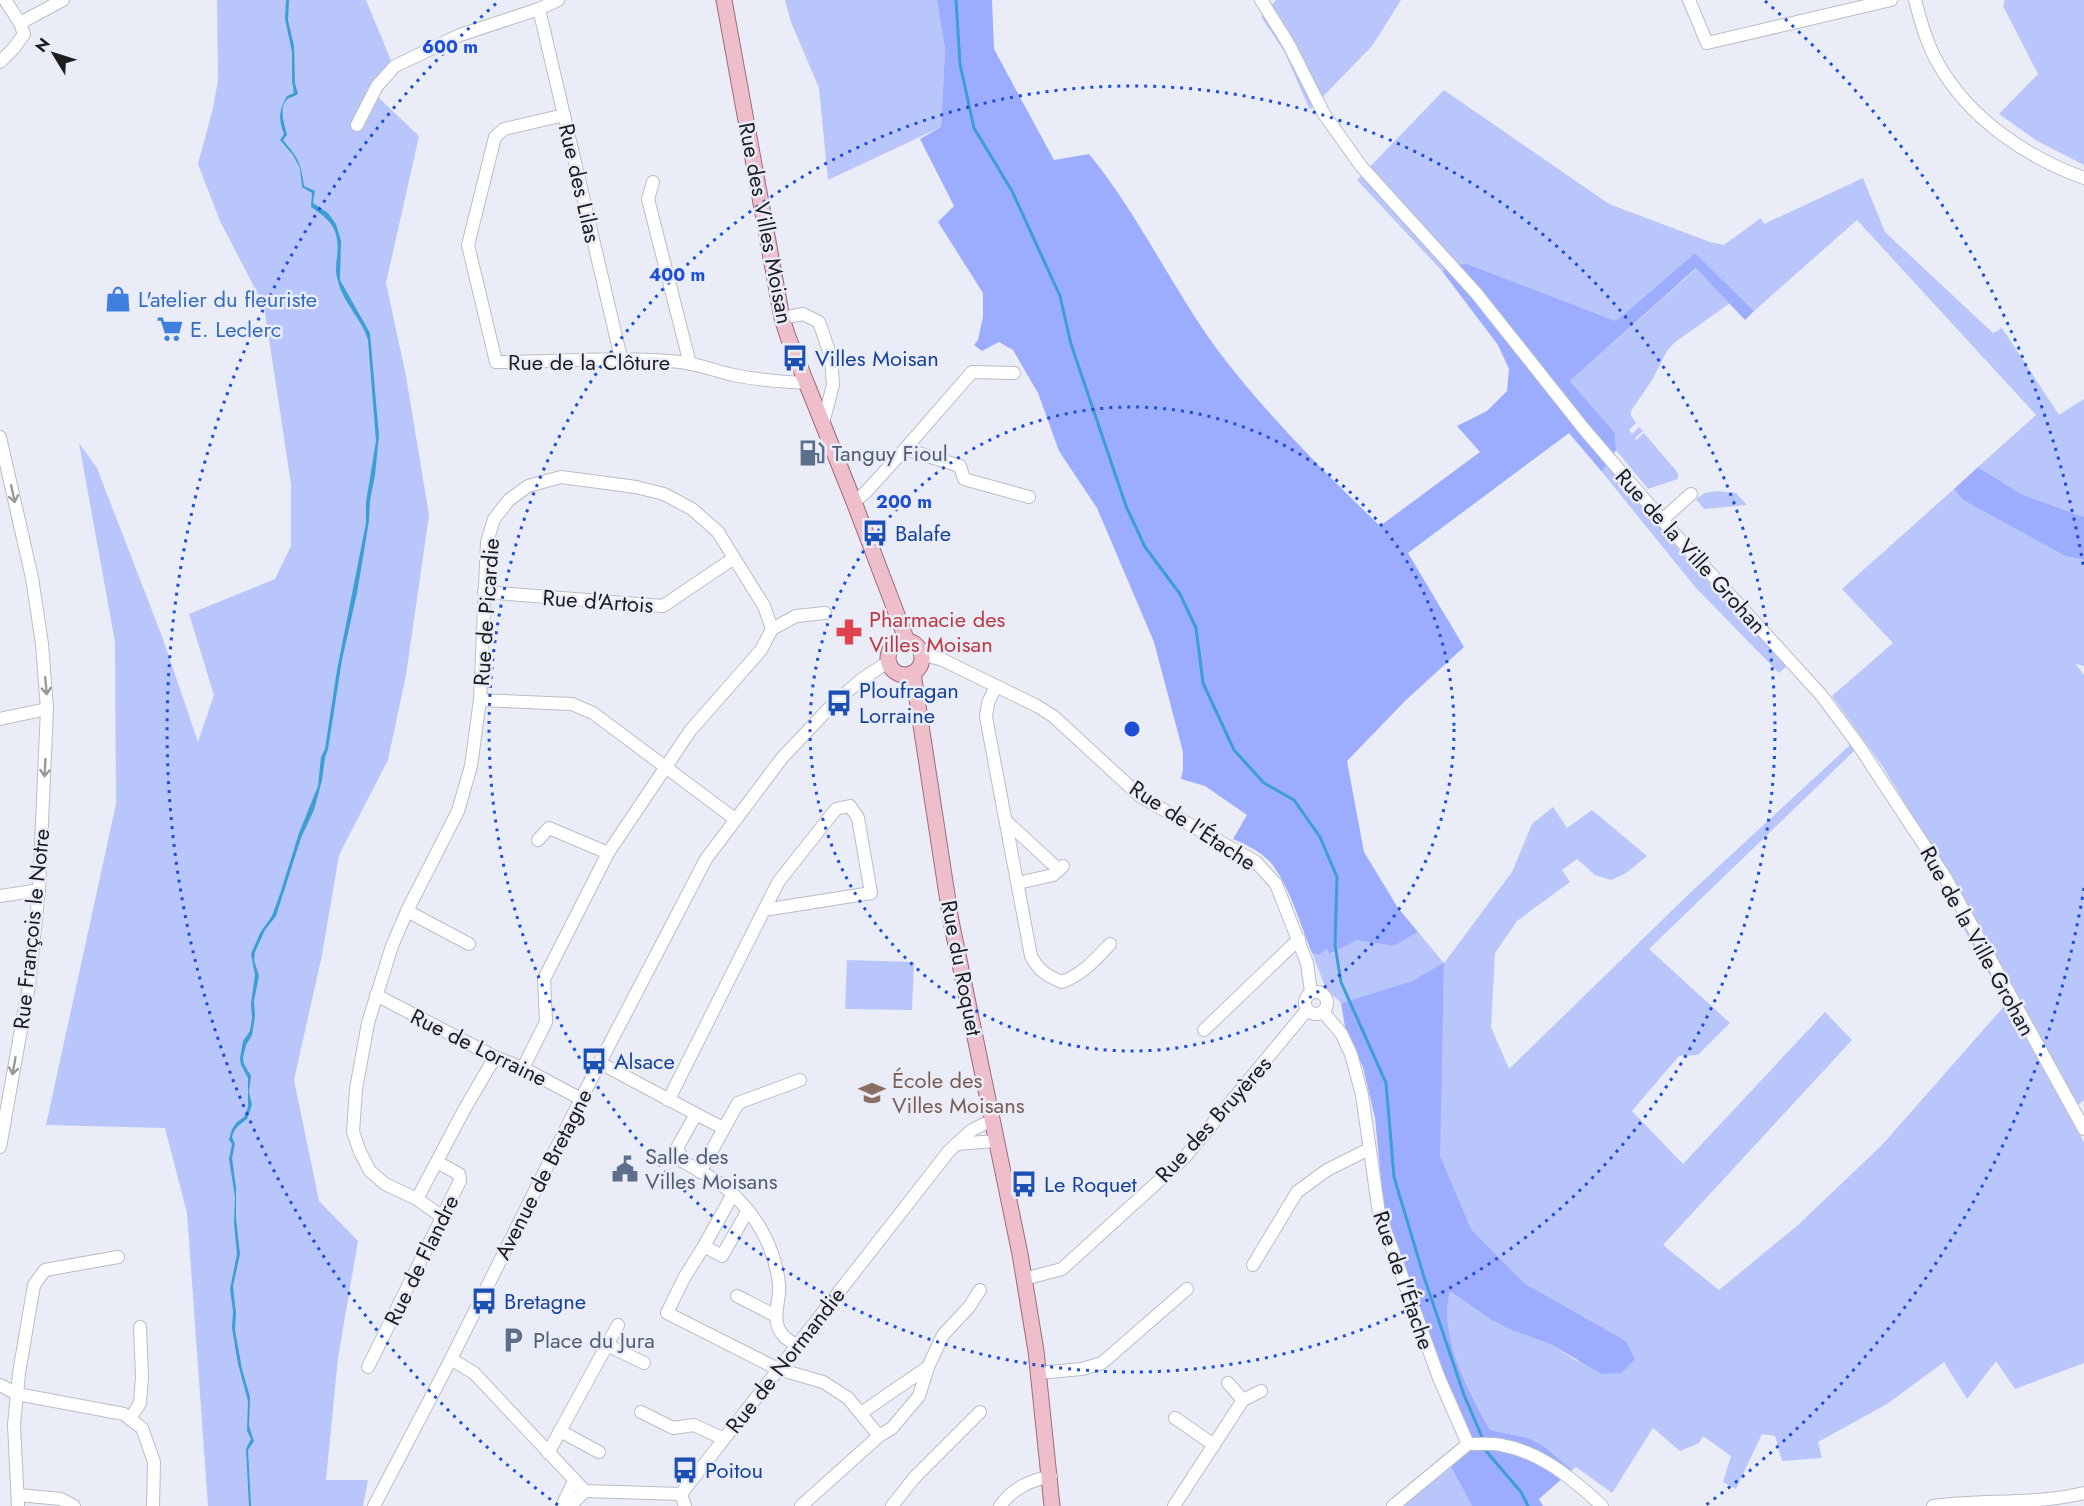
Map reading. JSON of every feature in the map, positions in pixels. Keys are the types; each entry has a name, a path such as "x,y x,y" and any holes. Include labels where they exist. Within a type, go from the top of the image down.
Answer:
{"main road":[{"name":"Rue des Villes Moisan","path":"724,0 782,318 907,641"},
{"path":"901,641 916,645 921,654 920,665 908,675 898,674 890,667 887,657 892,647 901,641"},
{"name":"Rue du Roquet","path":"913,673 951,921 1024,1279 1038,1373 1052,1506"}],"street":[{"path":"0,62 24,34 20,23 4,0"},
{"path":"20,23 63,0"},
{"path":"357,125 377,86 395,66 460,35 539,9 558,0"},
{"path":"1689,0 1707,43 1891,0"},
{"path":"1915,0 1926,35 1939,65 1976,111 2019,147 2042,160 2084,178"},
{"name":"Rue de la Ville Grohan","path":"1264,2 1324,114 1361,166 1476,293 1584,429 1662,520 1822,696 1859,746 1945,877 2084,1129"},
{"name":"Rue des Lilas","path":"539,9 621,358"},
{"name":"Rue de la Clôture","path":"564,115 504,129 495,136 468,245 496,362 621,358 690,364 765,380 807,382"},
{"path":"653,182 648,199 690,364"},
{"path":"782,318 803,314 819,322 831,357 833,385 823,423"},
{"path":"854,502 905,449 972,372 1014,373"},
{"name":"Rue François le Notre","path":"0,437 32,578 42,644 47,709 39,890 29,985 0,1147"},
{"path":"905,449 960,466 964,479 1029,497"},
{"name":"Rue de Picardie","path":"441,1216 417,1199 385,1184 370,1171 353,1132 356,1089 368,1023 392,946 407,911 458,811 471,766 480,700 487,542 494,519 509,500 528,486 561,477 636,487 664,494 692,509 718,532 764,606 772,629"},
{"path":"1662,520 1691,494"},
{"name":"Rue d'Artois","path":"484,592 663,606 734,558"},
{"path":"523,1068 546,1022 544,979 608,853 664,768 690,731 761,650 772,629 796,616 825,613"},
{"name":"Rue de l'Étache","path":"921,654 943,660 1037,705 1053,716 1141,797 1256,862 1276,884 1307,963 1311,992"},
{"name":"Avenue de Bretagne","path":"374,1506 706,859 782,758 832,705 862,679 888,662"},
{"path":"996,686 988,703 986,717 1031,956 1038,968 1048,977 1062,982 1075,977 1110,944"},
{"path":"480,700 572,704 593,713 735,819"},
{"path":"0,719 47,709"},
{"path":"668,1100 764,910 779,881 802,849 836,809 850,806 858,818 871,893 764,910"},
{"path":"1006,821 1061,867 1053,875 1018,883"},
{"path":"538,840 549,828 608,853"},
{"path":"0,896 39,890"},
{"path":"407,911 469,944"},
{"path":"1204,1030 1299,939"},
{"path":"1318,991 1325,995 1327,1005 1323,1012 1316,1014 1307,1010 1305,1002 1311,992 1318,991"},
{"name":"Rue de Lorraine","path":"376,995 581,1099"},
{"name":"Rue des Bruyères","path":"1024,1279 1062,1269 1185,1157 1307,1010"},
{"name":"Rue de l'Étache","path":"1323,1012 1341,1033 1351,1054 1362,1095 1379,1213 1439,1378 1468,1443"},
{"name":"Rue de Flandre","path":"417,1199 495,1057"},
{"path":"600,1063 723,1128"},
{"path":"700,1172 738,1103 800,1080"},
{"path":"696,1114 677,1148 684,1162 733,1194 760,1226 770,1248 779,1285 776,1316 781,1333 796,1346"},
{"name":"Rue de Normandie","path":"585,1491 683,1500 724,1438 949,1151 972,1130 992,1120"},
{"path":"956,1144 996,1141"},
{"path":"1253,1265 1297,1192 1327,1170 1370,1149"},
{"name":"Rue de Flandre","path":"368,1367 460,1181 459,1174 437,1162"},
{"path":"733,1194 666,1313 778,1369 823,1382 848,1398 879,1436"},
{"path":"704,1246 722,1256 748,1210"},
{"path":"74,1506 61,1499 18,1500 14,1425 34,1285 45,1270 118,1257"},
{"path":"1038,1373 1082,1370 1102,1363 1187,1289"},
{"path":"801,1506 879,1436 892,1428 920,1396 928,1367 943,1335 969,1307 980,1290"},
{"path":"737,1296 776,1316"},
{"path":"548,1453 618,1325"},
{"path":"130,1419 140,1403 142,1377 140,1327"},
{"path":"607,1345 644,1363"},
{"path":"451,1359 474,1373 585,1491 570,1506"},
{"path":"861,1413 928,1367"},
{"path":"1228,1383 1243,1400"},
{"path":"0,1385 18,1394 124,1414 142,1428 154,1462 153,1506"},
{"path":"1174,1506 1243,1400 1261,1391"},
{"path":"641,1412 673,1428 694,1425 724,1438"},
{"path":"892,1506 914,1478 980,1412"},
{"path":"1175,1418 1214,1445"},
{"path":"560,1431 599,1452"},
{"path":"1393,1506 1468,1443 1501,1445 1542,1459 1581,1486 1602,1506"},
{"path":"1000,1506 1006,1497 1020,1485 1050,1476"},
{"path":"562,1506 574,1481"},
{"path":"1933,1506 1962,1502 2057,1499 2084,1493"}],"shaded area":[{"path":"217,0 366,0 392,63 379,98 419,136 386,283 406,376 429,515 406,675 388,760 339,855 322,955 294,1080 319,1201 358,1241 338,1358 326,1480 368,1480 363,1506 208,1506 187,1213 165,1128 46,1125 116,804 115,642 79,443 97,468 163,639 198,742 214,695 189,614 275,579 291,546 291,484 264,306 220,221 198,164 218,81"},
{"path":"286,0 289,0 288,20 294,46 295,83 298,94 285,101 283,106 287,135 283,140 298,161 302,171 304,186 315,191 313,203 328,213 336,224 341,241 340,280 370,333 379,436 369,521 322,780 314,810 301,838 276,916 265,930 255,952 254,960 259,976 254,1001 255,1016 252,1035 246,1045 243,1058 251,1076 249,1092 252,1105 247,1119 236,1128 232,1137 235,1144 232,1158 240,1254 233,1286 235,1330 250,1397 249,1426 254,1441 248,1450 251,1506 249,1506 246,1449 251,1439 247,1431 248,1401 238,1364 232,1328 233,1311 230,1289 237,1254 234,1223 235,1197 229,1159 232,1144 229,1140 232,1129 244,1117 248,1107 248,1078 240,1058 243,1041 250,1031 252,1018 251,1003 255,975 251,954 260,933 272,916 299,833 318,786 321,757 325,749 337,670 366,523 366,502 376,441 368,340 340,289 336,269 338,248 336,233 329,222 311,207 312,193 302,187 300,168 293,155 280,140 284,134 280,119 282,106 287,96 294,93 292,52 285,19"},
{"path":"785,0 937,0 945,50 941,127 828,180 819,88 791,22"},
{"path":"937,0 992,0 994,49 1054,160 1089,154 1124,202 1219,352 1296,442 1380,526 1480,452 1457,426 1487,411 1507,391 1509,369 1498,345 1442,271 1465,263 1616,321 1695,253 1754,311 1745,320 1696,268 1570,381 1615,433 1616,450 1602,472 1569,433 1408,553 1464,647 1406,700 1347,761 1364,852 1398,908 1418,932 1394,946 1357,940 1330,954 1327,949 1319,955 1312,953 1290,896 1272,864 1259,852 1233,839 1247,815 1205,786 1181,779 1183,752 1154,642 1097,508 1059,451 1038,393 1013,350 999,342 982,351 974,345 978,340 983,317 983,293 938,222 954,206 920,139 941,127 945,50"},
{"path":"1276,0 1401,0 1372,46 1310,110 1284,51 1261,17"},
{"path":"2005,0 2084,0 2084,165 2037,141 1999,114 2038,74 2003,6"},
{"path":"1444,90 1609,204 1710,242 1724,245 1761,218 1764,224 1863,178 1885,232 1993,333 2002,328 2059,415 2084,399 2084,517 2021,494 1978,467 2036,415 1857,220 1754,311 1695,253 1616,321 1465,263 1442,271 1357,180"},
{"path":"1697,268 1730,303 1674,343 1631,411 1631,416 1636,423 1629,430 1632,434 1639,427 1643,431 1635,438 1636,440 1644,433 1678,473 1678,479 1648,489 1616,450 1615,433 1570,381"},
{"path":"1607,464 1686,558 1787,666 1779,673 1696,588 1602,472"},
{"path":"1978,467 2021,494 2084,517 2084,560 2065,556 1963,500 1954,489"},
{"path":"1954,489 1963,500 2065,556 2084,560 2084,666 2076,664 2084,675 2084,1100 2068,1114 2084,1142 2084,1363 2015,1389 1996,1361 1967,1399 1944,1362 1887,1404 1818,1442 1822,1458 1782,1461 1775,1436 1762,1434 1736,1489 1723,1482 1731,1456 1703,1436 1699,1443 1680,1451 1653,1428 1612,1493 1576,1467 1572,1470 1545,1447 1529,1438 1490,1430 1465,1380 1452,1344 1447,1308 1450,1290 1514,1331 1550,1344 1577,1361 1626,1341 1524,1283 1471,1229 1439,1156 1444,964 1412,981 1341,1003 1326,989 1312,953 1319,955 1327,949 1331,954 1357,939 1394,946 1418,932 1444,963 1512,872 1532,824 1553,807 1567,828 1592,810 1647,856 1626,873 1611,880 1595,875 1577,859 1562,870 1570,882 1517,921 1495,953 1491,1027 1509,1069 1691,892 1850,745 1855,750 1649,949 1730,1023 1698,1055 1679,1056 1632,1111 1683,1164 1825,1012 1852,1040 1663,1245 1719,1290 1798,1225 1882,1145 2006,1004 1961,924 1971,913 1883,767 1832,696 1893,643 1842,589"},
{"path":"1717,491 1736,493 1747,505 1704,509 1696,499 1705,493"},
{"path":"847,960 914,962 912,1010 845,1009"},
{"path":"1444,963 1440,1156 1471,1229 1524,1283 1626,1341 1635,1359 1621,1373 1602,1374 1550,1344 1492,1320 1450,1291 1447,1308 1452,1344 1465,1381 1490,1430 1529,1438 1545,1447 1572,1470 1539,1499 1543,1506 1472,1506 1451,1467 1469,1450 1384,1210 1375,1118 1363,1067 1346,1033 1341,1003 1412,981"},
{"path":"1451,1467 1472,1506 1402,1506"}],"waterway":[{"path":"956,0 960,64 974,128 1012,191 1060,296 1071,344 1126,506 1145,547 1180,594 1196,628 1203,683 1234,750 1264,783 1294,800 1320,837 1337,877 1335,945 1341,982 1386,1083 1394,1177 1424,1277 1464,1395 1482,1437"},
{"path":"1486,1451 1521,1492 1528,1506"}],"place":[{"name":"L'atelier du fleuriste","path":"118,299"},
{"name":"E. Leclerc","path":"170,329"},
{"name":"Villes Moisan","path":"795,358"},
{"name":"Tanguy Fioul","path":"812,453"},
{"name":"Balafe","path":"875,533"},
{"name":"Pharmacie des Villes Moisan","path":"849,632"},
{"name":"Ploufragan Lorraine","path":"839,703"},
{"name":"Alsace","path":"594,1061"},
{"name":"École des Villes Moisans","path":"872,1093"},
{"name":"Salle des Villes Moisans","path":"625,1169"},
{"name":"Le Roquet","path":"1024,1184"},
{"name":"Bretagne","path":"484,1301"},
{"name":"Place du Jura","path":"513,1340"},
{"name":"Poitou","path":"685,1470"}]}
